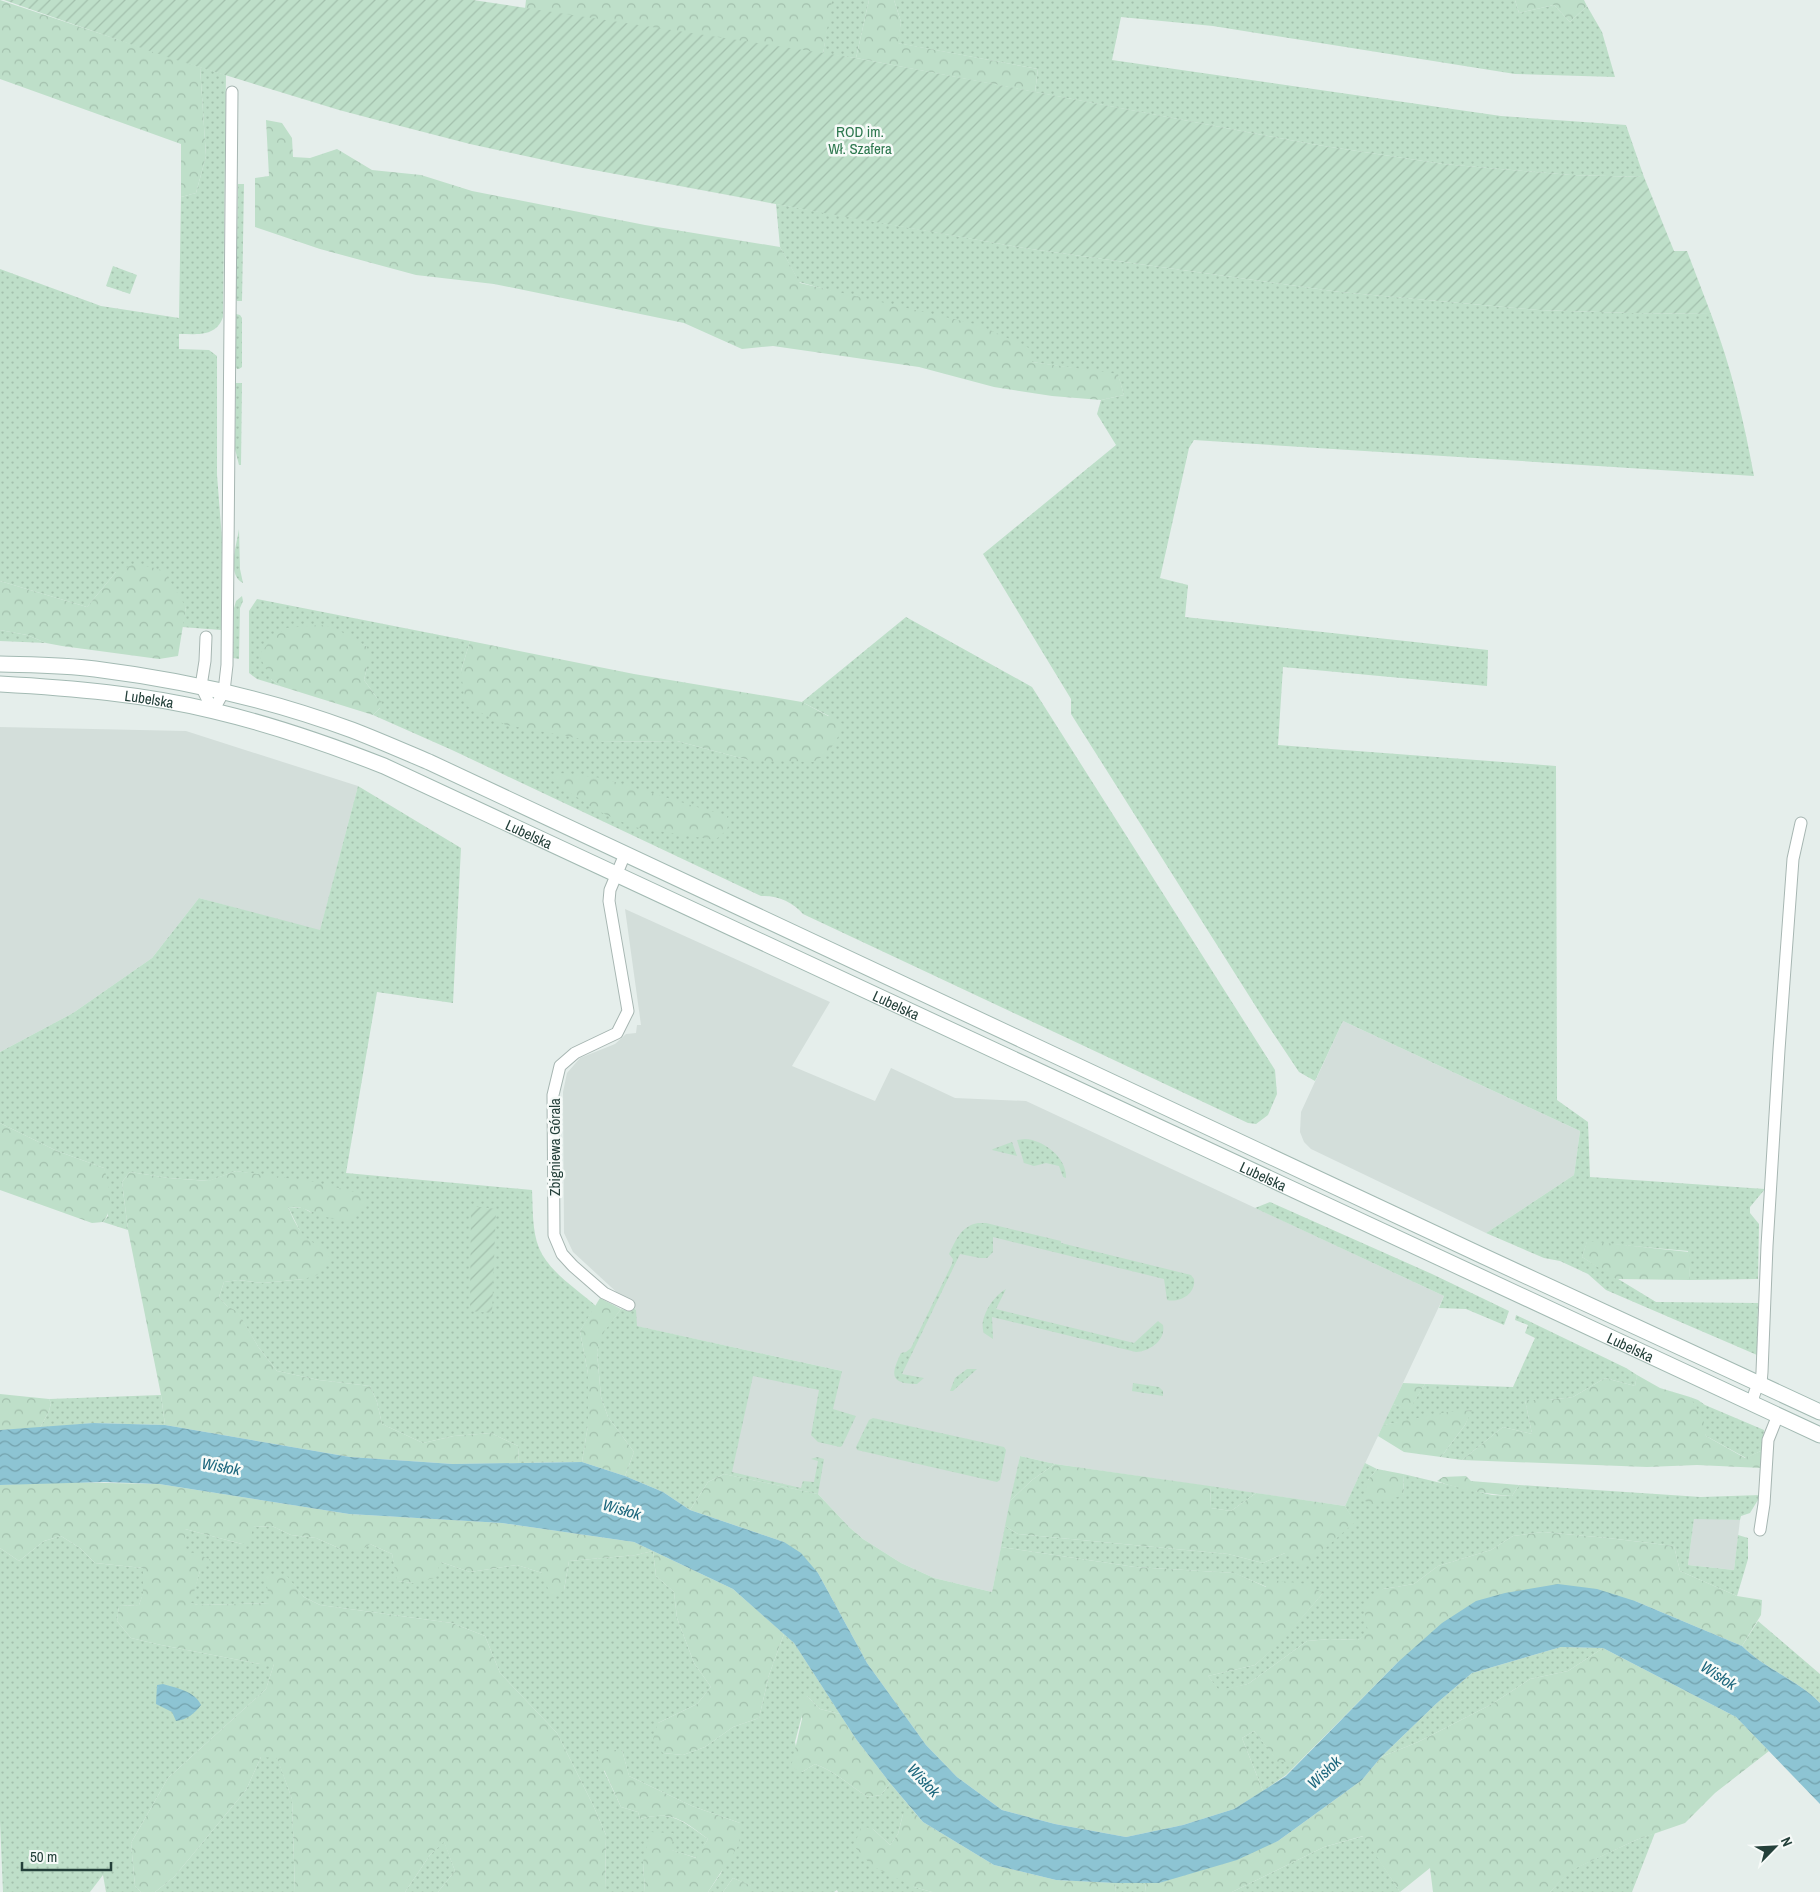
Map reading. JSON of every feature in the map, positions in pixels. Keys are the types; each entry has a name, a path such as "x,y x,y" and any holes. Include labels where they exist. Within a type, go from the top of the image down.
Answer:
{"main road":[{"name":"Lubelska","path":"0,664 93,669 201,686 285,708 378,741 429,762 1820,1412"},
{"name":"Lubelska","path":"0,684 114,693 213,711 311,738 384,766 1820,1435"}],"street":[{"path":"213,711 224,691 227,665 232,92"},
{"path":"206,637 201,686 213,711"},
{"path":"1760,1530 1764,1504 1768,1440 1766,1410 1755,1390 1761,1383 1779,1050 1793,858 1801,823"},
{"name":"Zbigniewa Górala","path":"625,854 610,890 609,901 628,1011 617,1033 575,1052 560,1066 553,1095 554,1236 562,1254 573,1266 604,1293 629,1305"}],"shaded area":[{"path":"0,727 186,731 358,786 320,931 199,898 152,958 73,1013 0,1052"},
{"path":"625,909 830,1002 792,1066 875,1101 891,1068 955,1098 1026,1101 1444,1296 1345,1506 1055,1464 1020,1456 992,1592 934,1578 901,1563 863,1539 818,1494 724,1474 744,1359 842,1371 636,1326 636,1310 573,1252 564,1233 563,1092 567,1073 580,1058 615,1044 626,1034 636,1033 637,1025 641,1025"},
{"path":"1343,1021 1580,1131 1574,1175 1486,1233 1311,1149 1304,1142 1300,1132 1301,1112"},
{"path":"1694,1518 1740,1520 1734,1570 1688,1565"}],"green space":[{"path":"0,0 200,67 206,156 196,193 181,197 181,144 0,79"},
{"name":"ROD im. Wł. Szafera","path":"4,0 473,0 856,58 1311,144 1443,164 1571,175 1644,177 1674,251 1687,251 1711,314 1538,310 1340,292 1024,248 824,213 567,165 470,144 377,120 173,59"},
{"path":"526,0 832,1 823,54 525,9"},
{"path":"831,0 869,0 856,58 823,54"},
{"path":"869,0 894,0 901,22 898,43 1038,69 1035,92 856,58"},
{"path":"894,0 1515,0 1519,13 1554,5 1570,22 1587,6 1602,32 1615,77 1515,74 1213,26 1121,17 1112,60 1501,116 1626,125 1644,177 1571,175 1443,164 1311,144 1035,92 1038,69 897,43 901,22"},
{"path":"1515,0 1584,0 1587,6 1570,22 1554,5 1519,13"},
{"path":"200,67 226,75 223,317 216,328 206,333 179,334 179,349 209,350 217,356 217,475 222,539 221,630 182,627 186,607 116,572 87,607 0,581 0,269 101,306 179,318 181,197 196,193 206,156"},
{"path":"266,120 282,123 292,138 293,157 310,158 337,149 372,170 421,175 472,191 645,225 780,247 800,283 979,325 1029,348 1032,362 1118,374 1124,395 1101,400 1052,396 994,387 919,367 773,346 742,349 684,323 494,284 416,275 320,249 255,227 255,178 269,176"},
{"path":"238,184 244,184 242,301 237,301 236,298"},
{"path":"776,204 1024,248 1340,292 1538,310 1711,314 1736,394 1754,476 1194,440 1189,448 1160,578 1188,585 1185,617 1488,650 1487,686 1283,667 1278,745 1556,766 1557,1100 1588,1122 1590,1177 1765,1189 1750,1207 1750,1213 1759,1224 1758,1279 1690,1280 1688,1251 1587,1242 1582,1257 1656,1302 1758,1303 1757,1355 1606,1290 1588,1274 1560,1261 1544,1258 1486,1233 1574,1175 1580,1131 1343,1021 1315,1081 1299,1072 1071,714 1071,699 983,554 1116,445 1097,414 1101,400 1124,395 1118,375 1032,362 853,297 799,282 780,247"},
{"path":"113,266 137,275 130,294 106,286"},
{"path":"236,314 242,318 242,367 239,369 236,367"},
{"path":"236,383 242,383 241,465 239,465 235,449"},
{"path":"239,529 240,569 243,583 238,579 234,566"},
{"path":"132,565 151,567 164,571 186,607 178,656 159,659 62,646 46,643 27,635 0,630 0,581 87,607 116,572"},
{"path":"242,596 239,659 233,658 234,608 236,601"},
{"path":"257,599 470,641 461,671 598,742 677,741 748,760 829,716 802,702 906,617 1032,687 1275,1070 1277,1094 1268,1115 1256,1124 1248,1123 803,914 784,900 761,896 452,750 373,715 380,708 377,698 364,680 367,667 366,646 358,642 317,630 287,628 271,679 280,686 257,679 249,673 249,611"},
{"path":"320,625 333,627 366,646 373,659 367,667 364,680 382,702 380,708 373,715 280,686 271,679 259,655 270,641 286,628"},
{"path":"0,630 27,635 46,643 0,641"},
{"path":"470,641 634,674 802,702 843,724 841,732 828,753 813,762 748,760 677,741 598,742 506,725 465,705 461,671"},
{"path":"560,773 602,778 730,817 727,830 715,840 633,827 596,810 550,779"},
{"path":"358,786 461,848 453,1003 377,992 346,1173 532,1190 533,1220 539,1248 549,1265 596,1306 580,1331 588,1374 588,1425 582,1462 519,1463 518,1446 491,1433 454,1436 423,1443 382,1424 377,1402 370,1386 319,1380 277,1371 259,1348 238,1313 227,1306 219,1297 224,1282 238,1280 263,1283 304,1279 314,1244 302,1235 288,1207 303,1208 312,1213 260,1175 236,1171 209,1181 169,1178 130,1172 122,1182 128,1230 103,1222 108,1216 104,1168 57,1151 0,1123 0,1052 73,1013 152,958 199,898 320,930"},
{"path":"0,1123 57,1151 104,1168 110,1203 107,1216 103,1222 92,1223 0,1190"},
{"path":"1025,1139 1040,1143 1053,1151 1063,1164 1066,1178 1063,1177 1059,1166 1046,1163 1034,1166 1024,1163 1017,1140"},
{"path":"1012,1142 1017,1156 992,1150 993,1149"},
{"path":"236,1171 315,1182 362,1194 367,1202 361,1211 347,1220 338,1220 301,1208 288,1207 302,1233 312,1242 327,1249 330,1261 317,1275 304,1279 263,1283 239,1280 224,1282 219,1297 227,1306 238,1312 259,1348 277,1371 319,1380 370,1386 377,1402 382,1424 423,1443 454,1436 491,1433 518,1446 519,1463 453,1464 350,1457 165,1425 161,1395 128,1230 122,1182 130,1172 208,1181"},
{"path":"1270,1202 1432,1274 1509,1311 1504,1325 1466,1309 1439,1308 1444,1296 1255,1208"},
{"path":"471,1206 496,1209 492,1313 470,1311"},
{"path":"978,1223 986,1223 1061,1241 1061,1243 1191,1275 1194,1279 1194,1284 1190,1293 1182,1299 1167,1300 1164,1279 993,1237 993,1252 987,1258 960,1254 902,1374 924,1378 917,1384 908,1384 897,1380 894,1372 895,1367 901,1353 911,1348 952,1264 953,1259 949,1254 963,1230"},
{"path":"1587,1241 1689,1252 1690,1280 1616,1279 1582,1257"},
{"path":"1006,1289 996,1309 1134,1343 1158,1321 1163,1325 1162,1335 1156,1344 1136,1352 992,1317 993,1339 984,1333 983,1321 992,1302"},
{"path":"600,1298 621,1309 601,1336 597,1352 601,1397 608,1417 634,1452 625,1476 582,1462 588,1425 588,1374 580,1331"},
{"path":"633,1307 636,1310 637,1326 842,1371 833,1409 856,1416 840,1447 818,1442 811,1435 819,1390 753,1376 732,1472 801,1488 803,1481 814,1482 818,1461 811,1459 817,1457 824,1459 818,1494 724,1474 708,1482 690,1510 663,1492 625,1476 634,1452 608,1417 601,1397 597,1352 600,1336 621,1309 629,1311"},
{"path":"1516,1315 1626,1368 1637,1375 1635,1386 1605,1378 1573,1397 1525,1400 1532,1434 1503,1427 1462,1460 1441,1457 1465,1425 1471,1410 1383,1425 1393,1404 1409,1409 1425,1384 1513,1387 1535,1338 1525,1333 1528,1325 1515,1320"},
{"path":"967,1369 977,1369 953,1391 950,1391 955,1378"},
{"path":"1637,1375 1660,1388 1690,1397 1703,1418 1706,1436 1745,1458 1763,1450 1762,1468 1697,1465 1647,1467 1462,1460 1503,1427 1532,1434 1525,1400 1573,1397 1605,1378 1635,1386"},
{"path":"1133,1383 1159,1387 1163,1391 1163,1396 1132,1391"},
{"path":"1403,1383 1425,1384 1409,1410 1393,1404"},
{"path":"0,1394 49,1399 51,1403 49,1411 40,1428 0,1430"},
{"path":"161,1395 165,1425 93,1423 40,1428 49,1411 51,1403 49,1399"},
{"path":"1690,1397 1764,1430 1763,1450 1746,1458 1706,1436"},
{"path":"1472,1410 1465,1425 1441,1457 1404,1452 1378,1436 1383,1425 1447,1412"},
{"path":"873,1418 1004,1447 1006,1450 1000,1480 997,1482 857,1450 856,1447 869,1420"},
{"path":"1020,1456 1055,1464 1032,1480 1010,1501"},
{"path":"1365,1463 1377,1469 1368,1480 1404,1495 1403,1474 1492,1495 1512,1496 1519,1485 1701,1497 1761,1495 1750,1513 1741,1516 1740,1520 1694,1519 1688,1565 1734,1570 1738,1535 1748,1538 1748,1559 1737,1596 1680,1571 1674,1546 1543,1532 1513,1536 1491,1550 1438,1566 1414,1584 1383,1589 1368,1634 1358,1640 1330,1639 1307,1641 1248,1684 1219,1691 1208,1676 1255,1665 1284,1638 1323,1593 1267,1587 1234,1573 1135,1567 1001,1547 1005,1526 1018,1534 1228,1554 1263,1563 1354,1522 1345,1506"},
{"path":"1055,1464 1210,1486 1211,1508 1231,1511 1256,1493 1345,1506 1355,1522 1304,1567 1285,1553 1263,1563 1228,1554 1018,1534 1005,1526 1010,1501 1032,1480"},
{"path":"1377,1469 1403,1474 1404,1495 1372,1504 1363,1500 1368,1480"},
{"path":"724,1474 818,1494 863,1539 901,1563 934,1578 992,1592 1001,1547 1135,1567 1235,1573 1266,1587 1270,1580 1308,1584 1323,1593 1284,1639 1255,1665 1208,1676 1219,1690 1248,1684 1307,1641 1330,1639 1358,1640 1368,1633 1364,1606 1383,1589 1414,1584 1438,1566 1491,1550 1513,1536 1543,1532 1674,1546 1680,1571 1737,1596 1762,1600 1761,1615 1742,1646 1635,1601 1398,1662 1300,1761 1278,1762 1254,1731 1242,1738 1263,1791 1234,1809 1183,1825 1126,1837 1055,1824 1002,1810 957,1777 926,1745 867,1663 818,1573 784,1542 690,1510 708,1482"},
{"path":"1466,1476 1471,1481 1519,1485 1512,1496 1474,1491 1437,1481 1443,1477"},
{"path":"60,1482 159,1484 349,1514 502,1523 634,1542 653,1551 636,1555 569,1561 564,1590 552,1599 542,1573 517,1565 470,1572 441,1562 434,1578 413,1583 397,1581 392,1554 370,1544 360,1551 341,1549 316,1538 291,1535 272,1526 253,1527 250,1542 242,1544 185,1529 185,1552 195,1553 211,1560 200,1571 191,1603 198,1605 270,1603 265,1575 287,1576 304,1597 320,1605 452,1623 485,1636 500,1673 557,1733 593,1805 606,1835 605,1892 438,1892 455,1871 444,1842 430,1855 405,1892 295,1892 292,1799 277,1758 261,1757 246,1790 174,1877 155,1892 141,1892 135,1886 131,1843 168,1778 266,1689 274,1664 260,1664 131,1638 117,1621 119,1606 139,1605 143,1593 143,1568 95,1563 80,1548 61,1536 44,1541 19,1561 0,1548 0,1485"},
{"path":"1210,1486 1256,1493 1231,1511 1211,1508"},
{"path":"272,1526 291,1535 316,1538 341,1549 370,1544 392,1554 398,1581 413,1583 441,1562 470,1572 517,1565 542,1573 564,1590 569,1561 636,1555 653,1551 656,1576 674,1592 677,1618 694,1663 711,1687 697,1704 658,1723 663,1753 683,1755 705,1747 733,1727 759,1718 769,1675 784,1634 794,1643 840,1714 820,1709 807,1696 795,1742 802,1772 815,1764 836,1775 868,1797 881,1795 890,1783 916,1814 903,1814 898,1834 890,1845 872,1828 914,1887 932,1892 838,1892 837,1890 834,1892 751,1892 751,1886 733,1878 723,1892 708,1892 721,1873 740,1823 692,1806 629,1776 622,1750 604,1771 621,1807 638,1812 640,1819 660,1816 676,1819 708,1839 697,1858 671,1850 643,1862 645,1892 605,1892 606,1835 593,1805 557,1733 500,1673 485,1636 452,1623 320,1605 304,1597 286,1576 271,1603 198,1605 190,1603 200,1571 185,1552 185,1529 242,1544 252,1527"},
{"path":"61,1536 80,1548 95,1563 143,1568 143,1594 139,1605 119,1606 117,1621 131,1638 260,1664 274,1664 266,1689 168,1778 131,1843 135,1886 141,1892 106,1892 103,1875 90,1892 3,1892 0,1821 0,1548 19,1561 44,1541"},
{"path":"653,1551 733,1589 784,1634 769,1675 759,1718 733,1727 705,1747 683,1755 663,1753 653,1739 658,1723 697,1704 711,1687 694,1663 677,1618 674,1592 656,1576"},
{"path":"1758,1621 1820,1674 1820,1703 1742,1646"},
{"path":"1561,1647 1603,1648 1568,1671 1530,1679 1492,1704 1418,1742 1381,1757 1437,1703 1472,1673"},
{"path":"1603,1648 1736,1717 1769,1751 1715,1793 1685,1823 1636,1840 1570,1871 1550,1892 1433,1892 1430,1868 1400,1892 1363,1836 1324,1847 1232,1892 1146,1892 1145,1883 1159,1883 1278,1841 1362,1780 1381,1757 1418,1742 1492,1704 1530,1679 1568,1671"},
{"path":"807,1696 820,1709 840,1714 856,1739 890,1783 881,1795 868,1797 836,1775 815,1764 802,1772 791,1767 802,1719 799,1702"},
{"path":"1254,1731 1278,1761 1300,1761 1286,1775 1263,1791 1242,1738"},
{"path":"595,1750 622,1750 629,1776 692,1806 740,1823 740,1843 708,1892 645,1892 643,1862 650,1832 673,1833 672,1850 696,1858 708,1839 684,1822 669,1816 651,1816 640,1819 638,1812 621,1807"},
{"path":"261,1757 277,1757 292,1799 295,1892 155,1892 174,1877 246,1790"},
{"path":"903,1814 916,1814 923,1822 994,1865 1056,1880 1115,1883 1116,1892 932,1892 914,1887 872,1866 854,1846 861,1827 872,1828 890,1845 898,1834"},
{"path":"1655,1833 1632,1892 1550,1892 1569,1871"},
{"path":"1364,1836 1400,1892 1232,1892 1324,1847"},
{"path":"444,1841 455,1871 438,1892 405,1892 430,1855"},
{"path":"733,1878 752,1886 751,1892 723,1892"},
{"path":"1115,1883 1145,1883 1146,1892 1116,1892"}],"water":[{"name":"Wisłok","path":"93,1423 165,1425 350,1457 453,1464 582,1462 625,1476 663,1492 690,1510 784,1542 801,1553 818,1573 867,1663 926,1745 957,1777 1002,1810 1055,1824 1126,1837 1183,1825 1234,1809 1286,1776 1398,1662 1442,1623 1476,1601 1505,1593 1558,1584 1597,1589 1635,1601 1742,1646 1811,1695 1820,1703 1820,1804 1736,1717 1603,1648 1561,1647 1472,1673 1437,1703 1381,1757 1362,1780 1278,1841 1237,1860 1159,1883 1056,1880 994,1865 923,1822 856,1739 794,1643 733,1589 634,1542 502,1523 349,1514 159,1484 104,1482 0,1485 0,1430"},
{"path":"163,1684 190,1693 201,1705 190,1716 176,1721 172,1712 156,1704 157,1685"}]}
